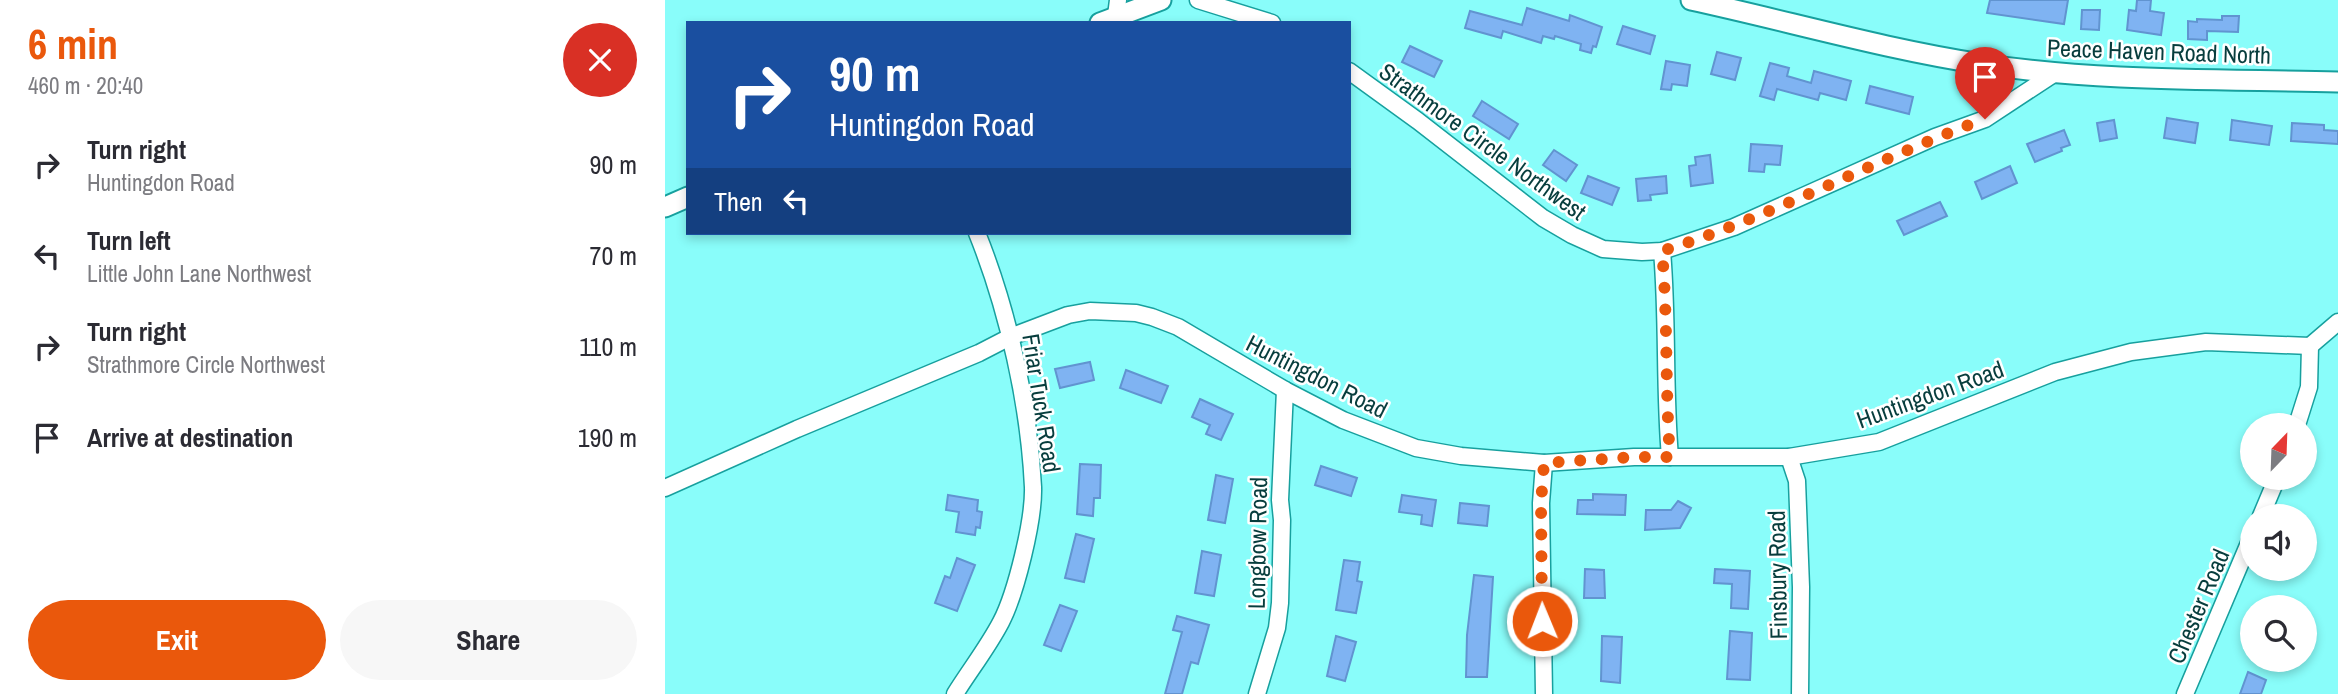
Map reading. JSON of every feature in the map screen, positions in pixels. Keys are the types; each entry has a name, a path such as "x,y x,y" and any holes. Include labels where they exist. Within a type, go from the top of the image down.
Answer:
{"main road":[{"path":"1111,13 1161,0"},
{"name":"Peace Haven Road North","path":"1692,0 1935,55 2055,73 2338,82"},
{"path":"665,207 686,198"}],"street":[{"path":"1198,0 1266,21"},
{"name":"Strathmore Circle Northwest","path":"1351,72 1543,218 1572,235 1603,249 1662,251 1734,227 1923,143 1985,119 2055,73"},
{"name":"Friar Tuck Road","path":"955,694 1002,621 1023,561 1033,490 1027,430 1010,337 978,235"},
{"path":"1662,251 1667,305 1666,361 1670,457"},
{"name":"Huntingdon Road","path":"665,488 979,353 1010,337 1079,312 1136,313 1178,327 1285,390 1343,420 1416,448 1461,456 1544,463 1634,457 1789,457 1879,442 2055,372 2131,352 2206,342 2310,346"},
{"path":"2301,413 2309,387 2310,346 2338,321"},
{"name":"Longbow Road","path":"1257,694 1277,628 1280,603 1280,500 1285,390"},
{"name":"Finsbury Road","path":"1789,457 1797,481 1801,587 1800,694"},
{"path":"1544,463 1541,503 1544,694"},
{"name":"Chester Road","path":"2185,694 2240,564"}],"building":[{"path":"1990,0 2068,0 2064,24 1987,13"},
{"path":"2137,0 2151,0 2150,11 2164,13 2161,35 2127,30 2129,10 2136,11"},
{"path":"1527,8 1569,21 1570,15 1602,27 1596,47 1593,46 1591,53 1580,50 1581,44 1555,36 1554,39 1543,36 1541,43 1503,31 1501,38 1465,28 1470,11 1522,25"},
{"path":"2082,10 2100,10 2099,30 2081,29"},
{"path":"2222,16 2239,16 2238,32 2207,31 2207,40 2188,39 2188,21 2222,20"},
{"path":"1623,26 1655,36 1650,54 1617,44"},
{"path":"1410,46 1442,61 1434,77 1402,62"},
{"path":"1717,52 1741,58 1735,80 1711,74"},
{"path":"1666,61 1690,65 1687,86 1672,84 1671,90 1661,89"},
{"path":"1770,63 1789,68 1787,76 1811,83 1814,71 1851,81 1846,100 1820,93 1818,100 1777,89 1774,100 1760,96"},
{"path":"1870,86 1913,97 1909,114 1866,103"},
{"path":"1482,101 1518,124 1509,139 1473,116"},
{"path":"2167,118 2198,123 2195,143 2164,138"},
{"path":"2114,120 2117,138 2100,141 2097,123"},
{"path":"2232,120 2272,126 2269,145 2230,140"},
{"path":"2292,123 2324,125 2324,130 2338,131 2338,144 2291,141"},
{"path":"2064,130 2070,145 2035,162 2027,144"},
{"path":"1751,144 1782,146 1780,165 1765,164 1764,172 1749,171"},
{"path":"1554,150 1577,165 1566,181 1543,165"},
{"path":"1710,155 1713,183 1691,186 1689,166 1696,165 1695,157"},
{"path":"2010,166 2017,183 1982,199 1975,182"},
{"path":"1588,176 1619,188 1612,205 1581,193"},
{"path":"1666,176 1667,193 1650,195 1651,200 1638,201 1636,179"},
{"path":"1940,202 1947,216 1904,235 1897,221"},
{"path":"1090,362 1094,380 1060,388 1055,369"},
{"path":"1126,370 1168,386 1161,403 1120,388"},
{"path":"1200,399 1233,414 1221,440 1206,434 1210,425 1192,417"},
{"path":"1080,464 1101,465 1100,498 1094,498 1093,516 1077,514"},
{"path":"1321,466 1357,478 1351,496 1315,485"},
{"path":"1216,475 1233,479 1225,523 1208,520"},
{"path":"1593,494 1626,495 1625,515 1577,514 1578,500 1593,500"},
{"path":"948,495 978,500 977,511 982,512 980,528 976,527 975,535 956,532 959,512 946,510"},
{"path":"1402,495 1436,500 1432,526 1421,524 1422,515 1399,512"},
{"path":"1678,501 1691,508 1680,528 1645,530 1646,510 1671,510"},
{"path":"1460,503 1489,506 1487,526 1458,523"},
{"path":"1076,534 1094,539 1084,582 1065,578"},
{"path":"1202,551 1221,555 1214,596 1195,593"},
{"path":"957,558 975,565 957,611 935,603 945,576 950,578"},
{"path":"1344,560 1360,562 1357,581 1362,582 1356,613 1336,610"},
{"path":"1585,569 1604,570 1605,598 1584,598"},
{"path":"1715,569 1750,571 1748,609 1731,608 1732,584 1714,583"},
{"path":"1474,575 1493,577 1487,677 1466,677 1467,635"},
{"path":"1060,605 1077,611 1061,651 1044,645"},
{"path":"1177,616 1209,625 1198,664 1191,662 1182,694 1165,694 1182,632 1173,630"},
{"path":"1730,631 1752,633 1750,680 1727,679"},
{"path":"1336,636 1356,642 1345,681 1327,676"},
{"path":"1602,636 1622,637 1620,683 1601,681"},
{"path":"2248,672 2266,680 2261,694 2240,694"}],"route":[{"path":"1542,621 1541,503 1544,463 1670,457 1667,424 1667,305 1662,251 1734,227 1885,159 1985,119"}]}
